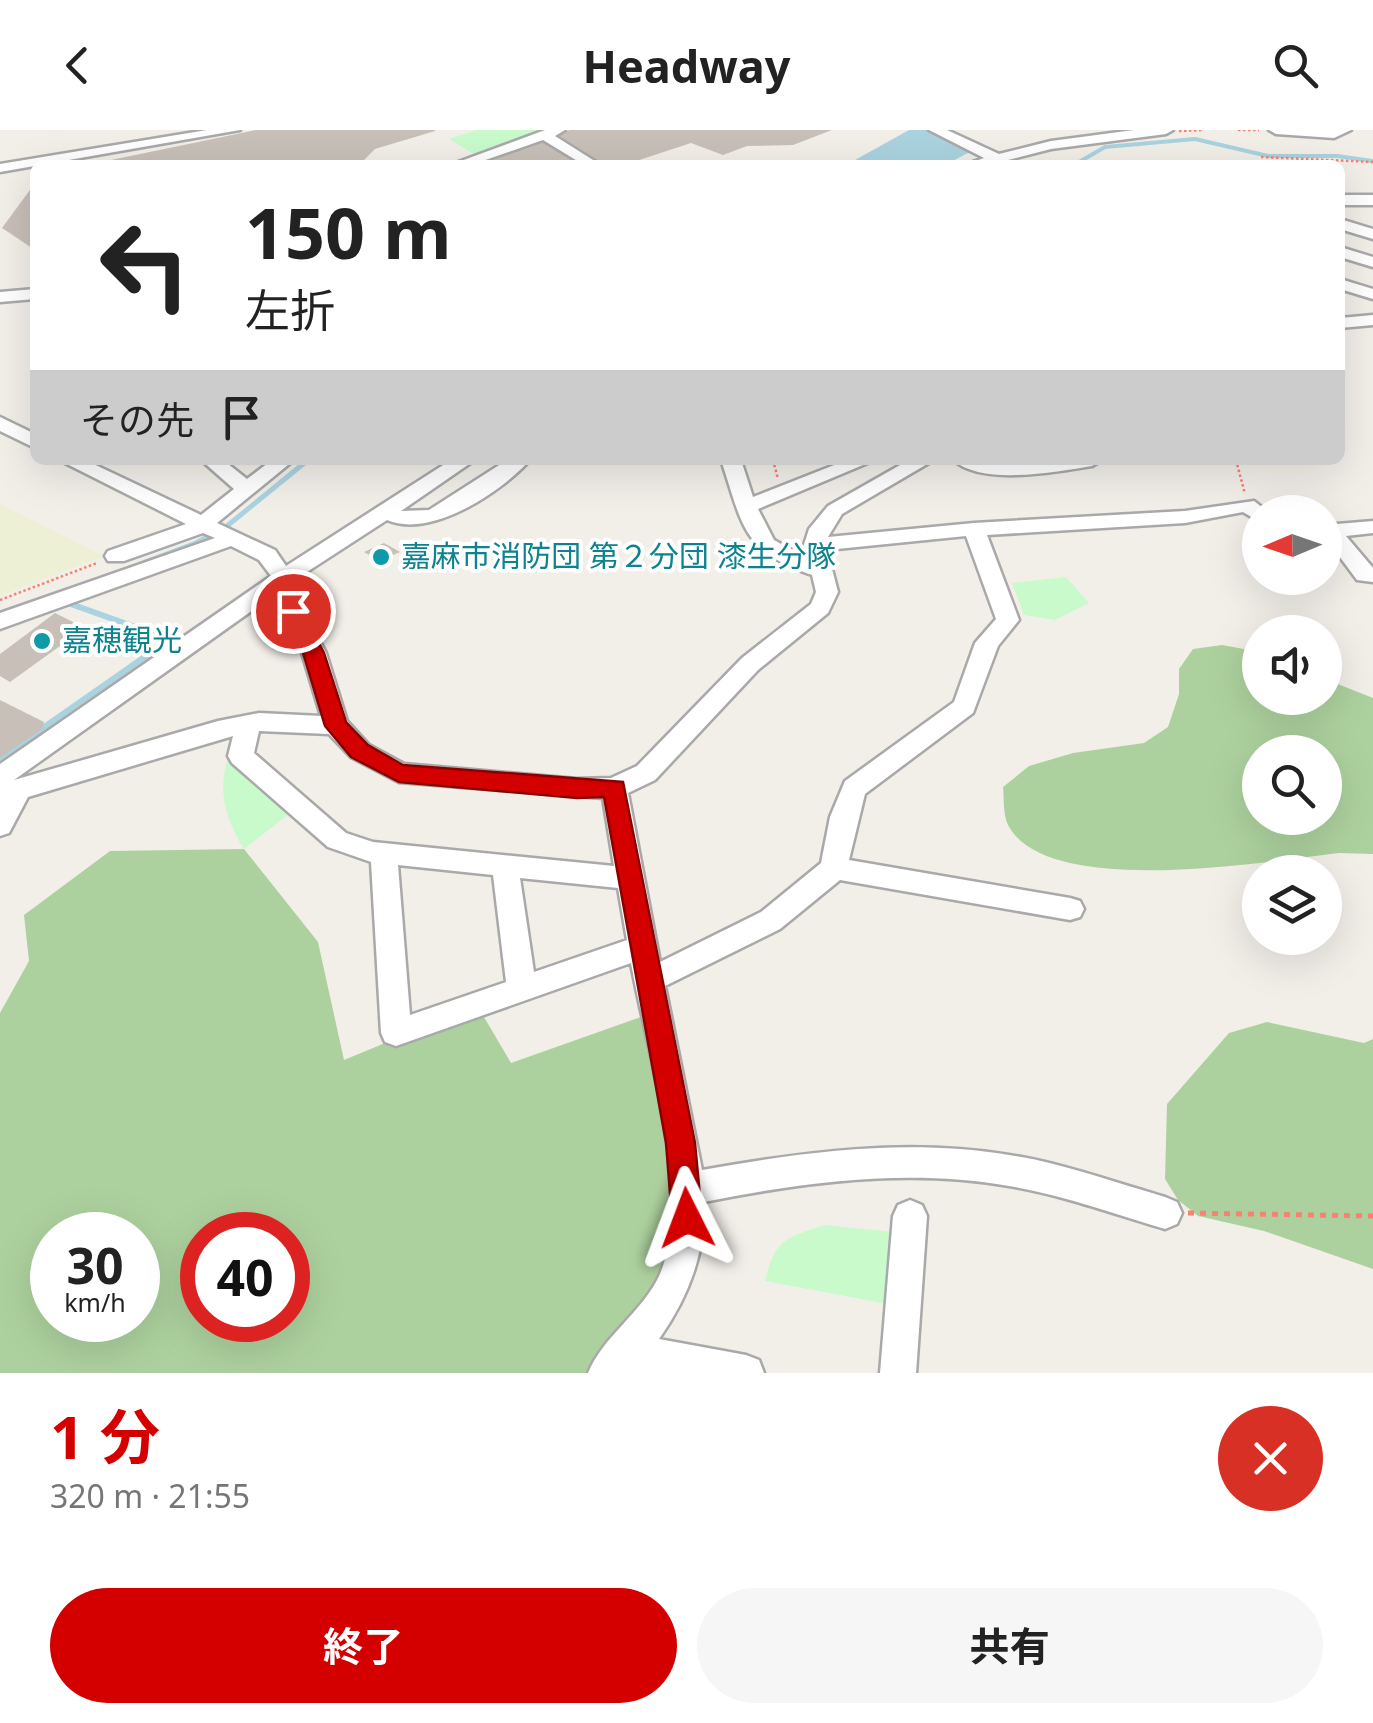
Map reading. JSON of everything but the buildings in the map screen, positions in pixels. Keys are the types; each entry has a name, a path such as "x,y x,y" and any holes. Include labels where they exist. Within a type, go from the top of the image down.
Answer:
{"street":[{"path":"49,160 234,130"},
{"path":"936,130 994,158"},
{"path":"987,160 1107,134 1166,130"},
{"path":"1276,130 1334,134 1344,130"},
{"path":"472,160 551,133 587,160"},
{"path":"1070,159 1107,134"},
{"path":"0,168 30,163"},
{"path":"1345,200 1373,204"},
{"path":"1345,226 1373,234"},
{"path":"1345,254 1373,262"},
{"path":"1345,286 1373,294"},
{"path":"0,298 30,295"},
{"path":"1345,321 1373,320"},
{"path":"0,422 30,439"},
{"path":"80,465 266,554 284,578"},
{"path":"218,465 246,489"},
{"path":"116,556 204,522 277,465"},
{"path":"0,826 6,785 284,578 456,465"},
{"path":"385,512 400,522 430,519 512,465"},
{"path":"733,465 758,538 784,560 823,571"},
{"path":"748,506 852,465"},
{"path":"284,578 281,588 314,653 336,726 360,751 399,774 577,790 614,788 646,773 750,664 820,608 826,592 815,545 820,528 835,510 915,465"},
{"path":"976,465 1025,470 1058,465"},
{"path":"815,545 974,529 1184,516 1242,506"},
{"path":"1342,530 1373,527"},
{"path":"649,980 742,940 784,915 834,868 843,817 854,788 964,707 986,644 1008,620 974,529"},
{"path":"0,621 222,543 228,535"},
{"path":"1342,548 1365,575 1373,575"},
{"path":"6,785 248,724 295,721 336,726"},
{"path":"248,724 240,756 337,840 384,853 629,878"},
{"path":"614,788 687,1190 680,1267 666,1296 616,1362"},
{"path":"384,853 396,1033 642,947"},
{"path":"505,865 522,989"},
{"path":"834,868 1070,909"},
{"path":"687,1190 805,1166 885,1161 948,1163 1012,1171 1165,1213"},
{"path":"898,1373 910,1216"},
{"path":"616,1362 746,1373"}],"path":[{"path":"1261,157 1328,160"},
{"path":"1345,161 1373,162"},
{"path":"1238,465 1242,478"},
{"path":"0,600 116,556"},
{"path":"1165,1213 1373,1216"}],"green space":[{"path":"476,130 547,130 474,154 449,139"},
{"path":"0,504 104,556 0,596"},
{"path":"1066,577 1089,603 1055,620 1024,615 1012,583"},
{"path":"1222,645 1242,649 1242,715 1342,715 1342,686 1373,698 1373,854 1242,855 1242,865 1161,870 1111,869 1066,862 1030,848 1008,825 1003,787 1029,766 1073,753 1144,743 1168,727 1179,694 1179,669 1193,649"},
{"path":"228,758 289,814 244,849 232,827 223,794"},
{"path":"244,849 318,942 344,1060 477,1005 511,1063 655,1012 680,1267 604,1373 0,1373 0,1013 29,961 24,915 110,851"},
{"path":"1267,1022 1364,1043 1373,1039 1373,1269 1264,1231 1198,1216 1178,1200 1165,1179 1167,1104 1229,1033"},
{"path":"824,1225 894,1232 888,1304 765,1281 773,1256 784,1242"}],"water":[{"path":"909,130 928,130 970,152 955,160 855,160"}],"waterway":[{"path":"1083,160 1105,147 1195,139 1268,156 1337,156 1373,161"},
{"path":"113,574 196,543 227,526 302,465"},
{"path":"62,601 78,607"},
{"path":"71,604 174,641"},
{"path":"0,758 169,640"}],"place":[{"name":"嘉麻市消防団 第２分団 漆生分隊","path":"381,557"},
{"name":"嘉穂観光","path":"42,641"}],"route":[{"path":"293,611 314,653 336,726 360,751 399,774 577,790 614,788 680,1143 687,1218"}]}
